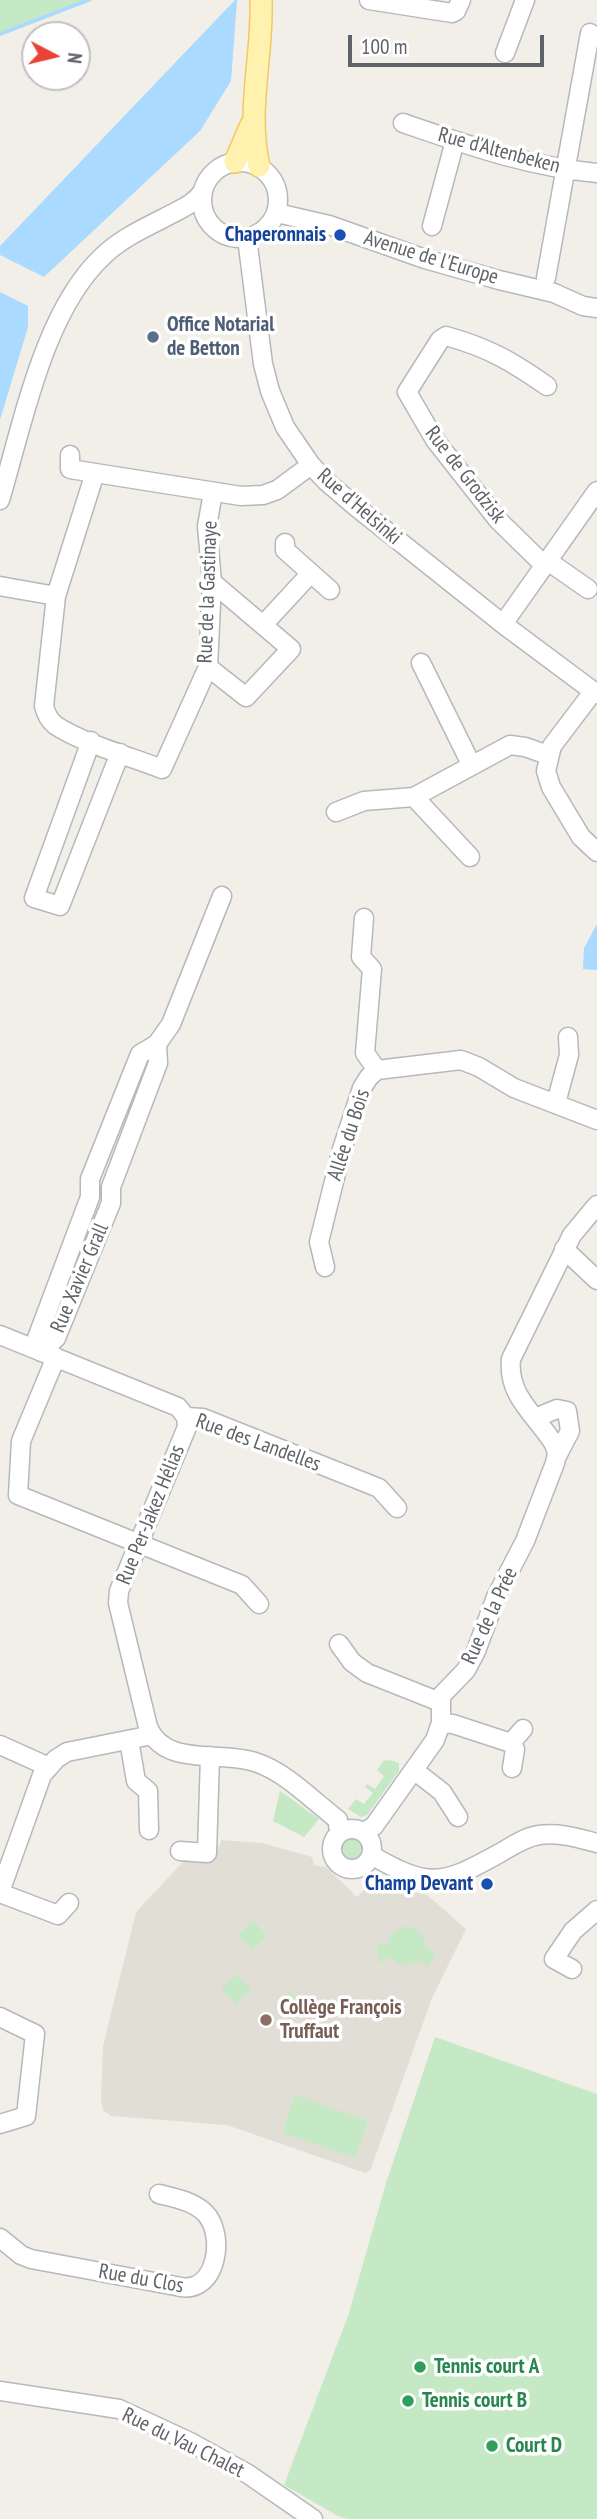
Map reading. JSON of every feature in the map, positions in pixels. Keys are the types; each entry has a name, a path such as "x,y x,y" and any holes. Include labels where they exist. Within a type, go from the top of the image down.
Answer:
{"main road":[{"path":"259,166 253,120 262,23 261,0"},
{"path":"235,162 253,120"}],"street":[{"path":"369,0 452,13 456,11 461,0"},
{"path":"505,53 525,0"},
{"path":"546,278 590,33"},
{"name":"Rue d'Altenbeken","path":"403,123 506,158 566,171 597,173"},
{"path":"432,226 455,141"},
{"path":"235,162 259,166 270,174 277,186 277,213 270,225 260,234 247,238 232,238 218,232 208,221 202,206 207,180 214,171 235,162"},
{"path":"0,500 35,382 62,310 78,284 105,254 162,218 193,203 203,191"},
{"name":"Avenue de l'Europe","path":"277,213 329,225 445,265 554,293 590,307 597,320"},
{"path":"162,218 190,216 208,221"},
{"name":"Rue d'Helsinki","path":"247,238 263,364 270,391 285,427 311,465 355,506 503,624 595,693"},
{"name":"Rue de Grodzisk","path":"547,386 505,357 472,343 446,336 440,340 407,392 435,440 498,520 540,561 555,566 588,589"},
{"name":"Rue de la Gastinaye","path":"70,455 70,469 242,496 269,493 285,485 311,465"},
{"name":"Rue de la Gastinaye","path":"96,474 56,596 44,706 47,716 54,724 162,769 208,667 212,582 207,526 213,493"},
{"path":"503,624 597,491"},
{"path":"285,544 285,550 330,590"},
{"path":"263,625 311,573"},
{"path":"208,667 246,697 291,649 212,582"},
{"path":"0,586 56,596"},
{"path":"421,663 471,764"},
{"path":"595,693 554,743 548,755 546,771 551,787 584,842 597,852"},
{"path":"91,741 34,898 60,906 120,753"},
{"path":"337,812 365,801 414,797 510,745 548,755"},
{"path":"414,797 470,857"},
{"name":"Rue Xavier Grall","path":"157,1044 158,1063 110,1187 111,1203 48,1354 37,1338 90,1197 90,1179 140,1054 157,1044 171,1024 222,896"},
{"path":"364,918 361,957 372,969 365,1053 377,1070"},
{"path":"556,1103 569,1055 568,1037"},
{"name":"Allée du Bois","path":"325,1267 319,1242 342,1149 362,1088 377,1070 461,1060 479,1067 514,1088 597,1120"},
{"name":"Rue Xavier Grall","path":"90,1197 111,1203"},
{"path":"557,1456 554,1444 514,1388 509,1374 511,1359 564,1249 579,1224 597,1205"},
{"path":"564,1249 597,1280"},
{"name":"Rue des Landelles","path":"0,1335 178,1407 186,1417 203,1418 379,1488 397,1508"},
{"path":"48,1354 22,1441 18,1495 139,1546 242,1585 259,1604"},
{"name":"Rue de la Prée","path":"440,1702 443,1692 466,1670 476,1651 496,1597 525,1541 557,1456 570,1431 566,1411 557,1409 535,1418"},
{"name":"Rue Per-Jakez Hélias","path":"152,1735 118,1604 120,1591 187,1427 186,1417"},
{"path":"339,1644 352,1662 367,1673 440,1702 441,1723 435,1740 374,1826 364,1832"},
{"path":"441,1723 453,1724 511,1743 515,1749 512,1768"},
{"path":"511,1743 523,1729"},
{"path":"69,1903 58,1915 0,1892 43,1775 48,1767 67,1752 152,1735 165,1748 180,1754 243,1759 270,1768 338,1820 338,1826 343,1831"},
{"path":"128,1740 136,1781 148,1791 149,1830"},
{"path":"0,1745 48,1767"},
{"path":"180,1851 207,1853 211,1756"},
{"path":"415,1770 442,1793 458,1816"},
{"path":"357,1829 364,1832 372,1847 368,1861 356,1868 342,1866 332,1848 338,1835 343,1831 357,1829"},
{"path":"371,1855 412,1875 447,1879 537,1835 562,1835 597,1843"},
{"path":"572,1969 554,1959 573,1931 597,1910"},
{"path":"0,2017 35,2034 26,2116 0,2124"},
{"name":"Rue du Clos","path":"0,2238 21,2255 31,2259 195,2288 206,2279 210,2271 218,2239 215,2226 196,2206 159,2194"},
{"name":"Rue du Vau Chalet","path":"0,2391 119,2409 190,2442 247,2474 313,2519"}],"shaded area":[{"name":"Collège François Truffaut","path":"221,1840 262,1843 312,1857 314,1865 326,1867 357,1897 374,1880 402,1890 426,1894 466,1929 432,1998 370,2171 365,2173 227,2125 111,2116 103,2110 103,2046 136,1912 184,1861 202,1863 220,1845"}],"green space":[{"path":"0,0 94,0 39,21 21,21 21,28 0,36"},
{"path":"383,1761 399,1763 399,1771 367,1815 361,1817 348,1809 356,1799 364,1804 373,1793 365,1787 367,1784 375,1789 384,1776 377,1770"},
{"path":"280,1791 319,1819 304,1837 273,1821"},
{"path":"353,1835 362,1839 366,1848 362,1857 353,1861 344,1857 340,1848 344,1839"},
{"path":"253,1921 267,1935 252,1949 238,1935"},
{"path":"406,1926 418,1930 423,1936 426,1948 436,1951 428,1967 419,1960 408,1965 400,1964 391,1957 381,1963 376,1944 387,1944 392,1933"},
{"path":"236,1975 251,1989 236,2004 221,1989"},
{"path":"290,1991 304,2005 289,2020 275,2005"},
{"path":"435,2037 597,2094 597,2519 348,2519 284,2485 349,2313 387,2180"},
{"path":"295,2095 368,2121 355,2158 282,2133"}],"water":[{"path":"235,0 231,81 200,131 44,277 0,255 0,246"},
{"path":"0,292 28,306 28,327 0,420"},
{"path":"597,924 597,970 583,969 584,948"}],"waterway":[{"path":"0,34 88,0"}],"place":[{"name":"Chaperonnais","path":"340,235"},
{"name":"Office Notarial de Betton","path":"153,337"},
{"name":"Champ Devant","path":"487,1884"},
{"name":"Collège François Truffaut","path":"266,2020"},
{"name":"Tennis court A","path":"420,2367"},
{"name":"Tennis court B","path":"408,2401"},
{"name":"Court D","path":"492,2446"}]}
